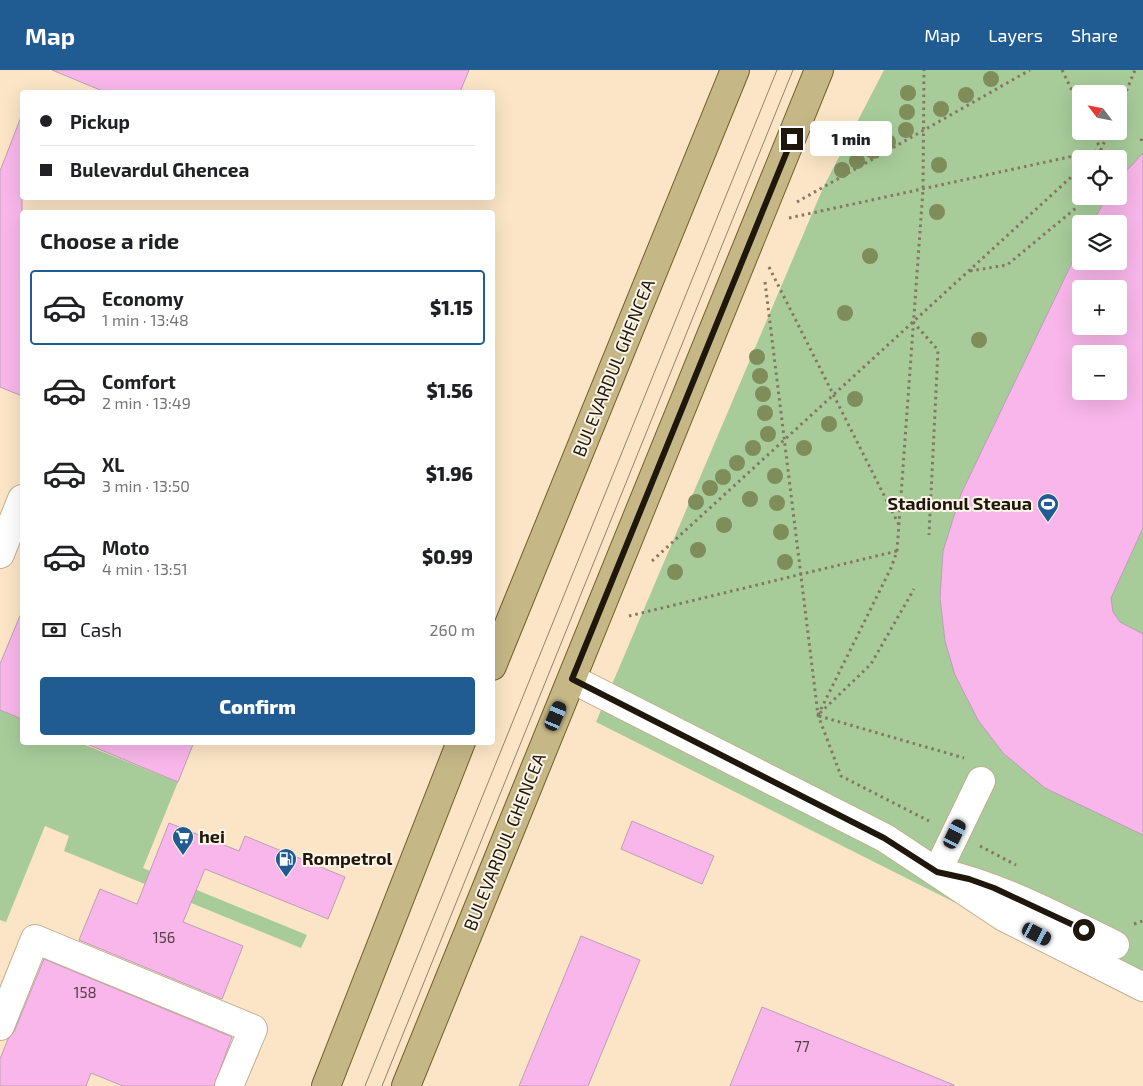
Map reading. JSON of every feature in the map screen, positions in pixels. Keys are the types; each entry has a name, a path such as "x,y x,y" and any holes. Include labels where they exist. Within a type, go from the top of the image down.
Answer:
{"main road":[{"name":"BULEVARDUL GHENCEA","path":"495,655 735,70"},
{"name":"BULEVARDUL GHENCEA","path":"406,1086 756,230 819,70"},
{"path":"326,1086 460,745"}],"lane":[{"path":"0,554 20,504"},
{"path":"572,679 884,838 1004,917 1141,980"},
{"path":"937,872 976,770"},
{"path":"937,872 969,879 1021,899 1115,945"},
{"path":"0,1026 35,939 253,1029 229,1086"},
{"path":"250,1086 250,1084 255,1086"}],"path":[{"path":"818,715 891,568 897,551 923,190 924,70"},
{"path":"756,230 1030,70"},
{"path":"1062,70 1072,91"},
{"path":"1128,87 1135,70"},
{"path":"1141,141 1143,135"},
{"path":"1096,140 1101,150"},
{"path":"1101,150 1105,140"},
{"path":"756,230 1072,157"},
{"path":"650,562 1072,176"},
{"path":"970,271 1007,265 1076,208"},
{"path":"756,230 833,395 899,526"},
{"path":"764,278 818,715"},
{"path":"913,322 938,350 929,535"},
{"path":"594,624 897,551"},
{"path":"818,715 871,664 914,589"},
{"path":"818,715 976,770"}],"green space":[{"path":"884,70 1143,70 1143,997 596,722 823,188"},
{"path":"0,710 20,718 20,745 85,745 178,782 143,868 307,935 301,948 64,851 69,836 45,826 6,922 0,920"}],"building":[{"path":"52,70 469,70 461,90 100,90"},
{"path":"20,120 20,200 22,200 22,210 20,210 20,395 0,387 0,171"},
{"name":"Stadionul Steaua","path":"1143,153 1143,528 1111,598 1113,612 1120,622 1143,634 1143,835 1045,788 1003,753 978,720 955,675 945,641 940,598 943,551 961,494 1072,263 1072,270 1127,270 1127,215 1097,215 1102,205 1127,205 1127,170"},
{"path":"20,616 20,718 0,710 0,664"},
{"path":"89,745 193,745 178,782"},
{"path":"632,821 714,856 702,884 621,849"},
{"path":"169,823 239,851 245,836 345,877 328,919 205,869 183,922 243,946 222,999 79,940 100,889 137,904"},
{"path":"581,936 640,960 588,1086 519,1086"},
{"path":"44,959 232,1037 214,1086 123,1086 91,1073 86,1086 0,1086 0,1059 8,1039 14,1032"},
{"path":"762,1007 954,1085 954,1086 730,1086"}],"tram line":[{"path":"365,1086 777,70"},
{"path":"382,1086 793,70"}],"place":[{"name":"Stadionul Steaua","path":"1048,523"},
{"name":"hei","path":"183,856"},
{"name":"Rompetrol","path":"286,878"}],"route":[{"path":"792,139 572,679 884,838 937,872 969,879 994,888 1084,930"}]}
